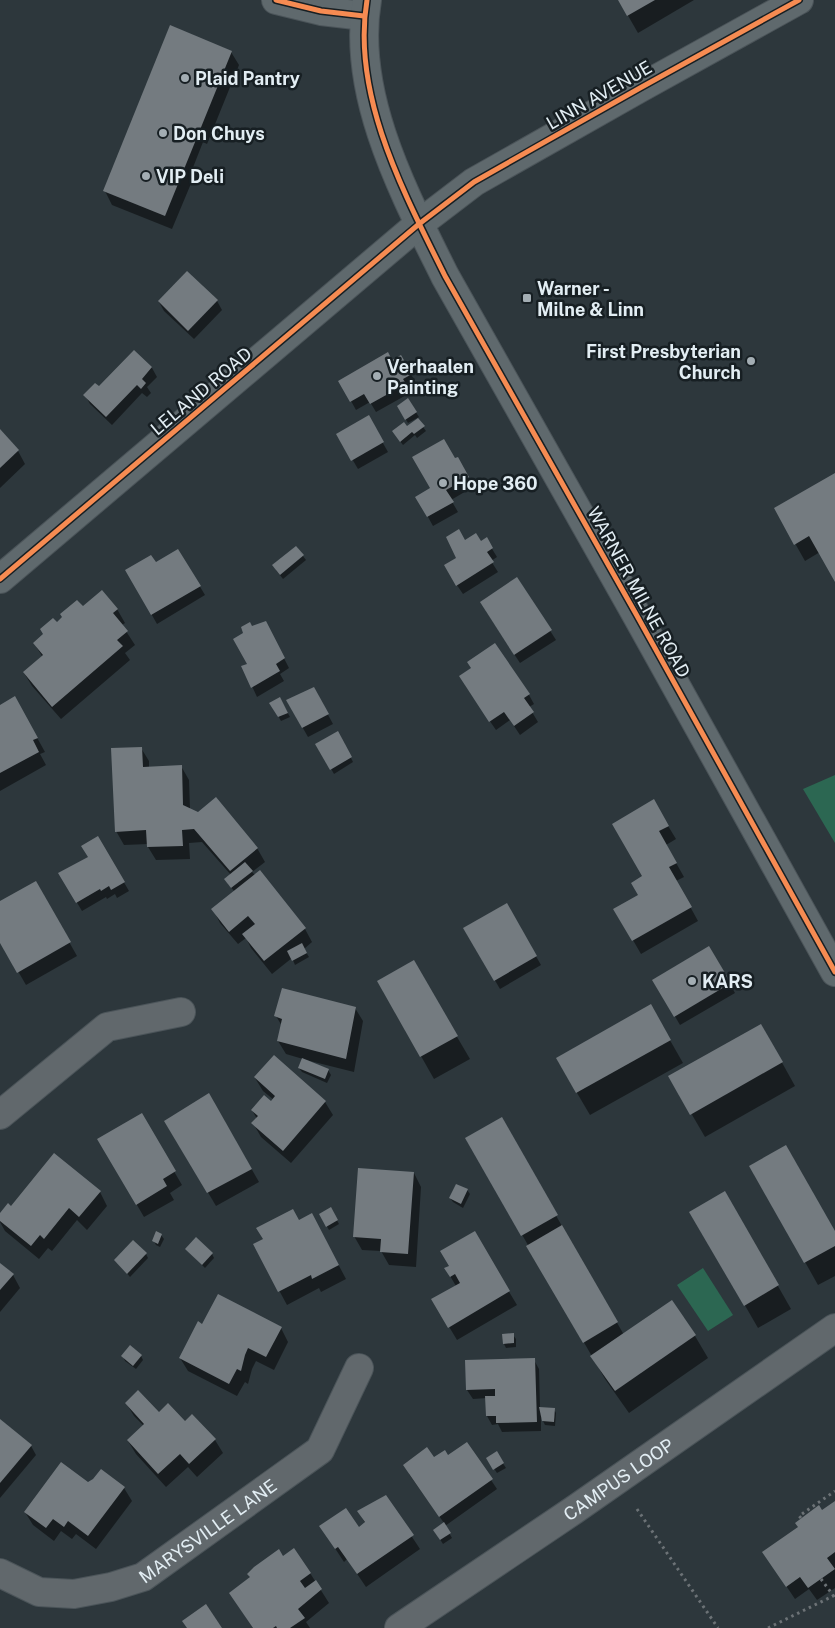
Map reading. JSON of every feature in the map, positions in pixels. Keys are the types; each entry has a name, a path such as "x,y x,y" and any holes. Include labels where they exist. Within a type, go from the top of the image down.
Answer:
{"main road":[{"path":"276,0 321,11 365,8"},
{"name":"LINN AVENUE","path":"419,224 474,182 799,0"},
{"name":"WARNER MILNE ROAD","path":"365,8 365,58 373,103 385,146 444,276 636,614 835,972"},
{"name":"LELAND ROAD","path":"0,579 419,224"}],"street":[{"path":"0,1115 107,1027 181,1012"},
{"name":"CAMPUS LOOP","path":"399,1628 574,1510 835,1328"},
{"name":"MARYSVILLE LANE","path":"0,1572 39,1592 74,1594 112,1587 143,1577 320,1450 359,1368"}],"path":[{"path":"801,1518 799,1516 835,1491"},
{"path":"637,1509 718,1628"},
{"path":"768,1628 834,1596 821,1579"}],"green space":[{"path":"835,775 835,843 803,789"},
{"path":"703,1268 733,1315 708,1331 677,1285"}],"building":[{"path":"618,0 655,0 627,16"},
{"path":"170,25 232,51 165,216 103,191"},
{"path":"187,271 218,300 188,331 158,301"},
{"path":"134,350 152,367 142,379 146,383 141,389 137,385 106,417 83,395 95,383 99,386"},
{"name":"Verhaalen Painting","path":"388,352 392,360 401,355 412,374 403,379 406,384 370,404 364,394 350,402 338,381"},
{"path":"408,398 417,412 405,420 397,406"},
{"path":"369,415 384,442 351,461 336,434"},
{"path":"418,418 425,426 414,434 412,432 400,442 392,431 404,422 407,426"},
{"path":"0,429 19,450 0,468"},
{"name":"Hope 360","path":"444,439 455,458 458,457 469,477 446,490 454,502 427,517 415,497 430,488 412,457"},
{"path":"835,473 835,582 809,536 794,545 774,508"},
{"path":"459,529 465,540 476,533 481,541 487,537 493,548 487,552 494,562 456,586 444,565 456,558 446,537"},
{"path":"296,546 304,555 280,575 272,565"},
{"path":"178,549 201,586 151,615 125,570 151,555 156,562"},
{"path":"517,577 552,630 514,655 480,602"},
{"path":"102,590 118,609 113,613 128,631 117,640 123,646 52,707 23,672 43,655 33,643 43,634 40,629 53,618 57,622 62,617 60,614 77,600 83,606"},
{"path":"266,621 285,658 276,664 280,671 251,688 241,666 247,664 233,639 243,633 241,627 250,622 252,626"},
{"path":"495,643 530,694 524,698 534,712 514,726 504,712 489,722 459,676 471,668 467,662"},
{"path":"314,687 329,714 302,728 286,700"},
{"path":"15,696 38,738 33,740 39,752 0,773 0,705"},
{"path":"280,697 288,713 278,717 269,703"},
{"path":"338,731 352,757 330,770 315,744"},
{"path":"142,747 143,767 182,765 183,805 198,812 216,797 258,848 230,871 194,829 182,830 183,846 147,847 146,830 115,832 111,748"},
{"path":"654,799 669,826 659,831 677,863 669,867 692,907 632,941 613,909 638,895 631,883 642,876 612,824"},
{"path":"98,836 125,882 111,890 109,886 101,891 100,889 76,903 58,873 88,857 81,846"},
{"path":"245,862 253,871 231,888 224,879"},
{"path":"260,870 306,928 264,961 242,934 255,924 248,916 229,932 211,909"},
{"path":"36,881 71,942 17,973 0,943 0,901"},
{"path":"507,903 537,956 494,981 463,928"},
{"path":"302,943 307,953 292,961 287,951"},
{"name":"KARS","path":"709,946 731,983 674,1017 652,980"},
{"path":"414,960 458,1036 420,1057 377,981"},
{"path":"282,988 356,1007 346,1059 277,1041 282,1019 274,1016"},
{"path":"651,1004 671,1040 576,1093 556,1058"},
{"path":"761,1024 783,1062 690,1115 668,1076"},
{"path":"274,1055 326,1101 283,1151 251,1123 258,1116 251,1110 264,1095 271,1101 275,1096 254,1077"},
{"path":"302,1058 329,1069 325,1079 298,1068"},
{"path":"209,1093 252,1169 207,1193 164,1121"},
{"path":"142,1113 176,1171 163,1179 167,1186 136,1205 97,1139"},
{"path":"502,1117 558,1215 521,1236 465,1138"},
{"path":"786,1145 835,1231 835,1246 804,1263 749,1166"},
{"path":"54,1153 101,1191 79,1217 69,1208 44,1239 40,1235 31,1246 0,1221 0,1213 8,1203 11,1206"},
{"path":"358,1168 414,1172 408,1254 380,1252 381,1239 353,1237"},
{"path":"456,1184 468,1189 461,1204 449,1198"},
{"path":"725,1191 779,1285 744,1306 689,1212"},
{"path":"331,1207 338,1220 326,1227 319,1214"},
{"path":"293,1209 299,1220 312,1213 339,1265 312,1279 311,1275 278,1292 253,1244 263,1239 256,1228"},
{"path":"562,1225 618,1322 583,1343 526,1246"},
{"path":"156,1231 162,1234 158,1244 152,1241"},
{"path":"475,1231 510,1291 448,1328 431,1299 460,1283 455,1274 450,1277 444,1268 449,1266 440,1251"},
{"path":"196,1237 213,1253 202,1265 185,1249"},
{"path":"133,1240 147,1253 127,1274 114,1260"},
{"path":"0,1263 14,1274 0,1290"},
{"path":"218,1294 282,1327 266,1357 248,1348 241,1371 237,1369 229,1384 179,1358 198,1321 202,1324"},
{"path":"672,1300 696,1335 615,1391 590,1356"},
{"path":"514,1333 514,1343 503,1344 502,1334"},
{"path":"130,1345 142,1355 133,1366 121,1356"},
{"path":"535,1358 537,1422 496,1423 496,1416 486,1416 485,1396 495,1396 495,1389 466,1390 465,1360"},
{"path":"138,1390 159,1412 168,1403 185,1421 192,1414 216,1439 189,1464 180,1454 158,1474 127,1440 144,1424 125,1403"},
{"path":"539,1407 555,1408 554,1422 542,1421"},
{"path":"0,1419 32,1445 0,1483"},
{"path":"467,1442 493,1479 439,1517 403,1465 427,1447 434,1457 445,1450 448,1455"},
{"path":"497,1451 504,1463 493,1470 486,1458"},
{"path":"61,1462 88,1482 101,1469 125,1487 88,1536 68,1521 64,1527 53,1519 46,1528 24,1512"},
{"path":"386,1495 414,1535 357,1574 338,1547 335,1549 319,1526 346,1508 359,1527 365,1522 357,1511"},
{"path":"835,1501 835,1552 827,1558 835,1569 808,1588 800,1577 786,1587 762,1552 798,1527 795,1523 819,1505 822,1510"},
{"path":"444,1522 451,1533 440,1540 433,1530"},
{"path":"294,1548 311,1573 300,1581 305,1588 316,1580 322,1589 298,1609 305,1618 290,1628 277,1628 276,1626 273,1628 253,1628 229,1593 250,1577 247,1574 254,1567 279,1549 283,1556"},
{"path":"206,1604 222,1628 187,1628 182,1621"}],"cycle path":[{"path":"276,0 321,11 364,16"},
{"path":"367,0 364,36 367,72 374,107 398,177 413,211 445,276 835,972"},
{"path":"0,579 419,224 474,182 799,0"}],"place":[{"name":"Plaid Pantry","path":"185,78"},
{"name":"Don Chuys","path":"163,133"},
{"name":"VIP Deli","path":"146,176"},
{"name":"Warner - Milne & Linn","path":"527,298"},
{"name":"First Presbyterian Church","path":"751,361"},
{"name":"Verhaalen Painting","path":"377,376"},
{"name":"Hope 360","path":"443,483"},
{"name":"KARS","path":"692,981"}]}
